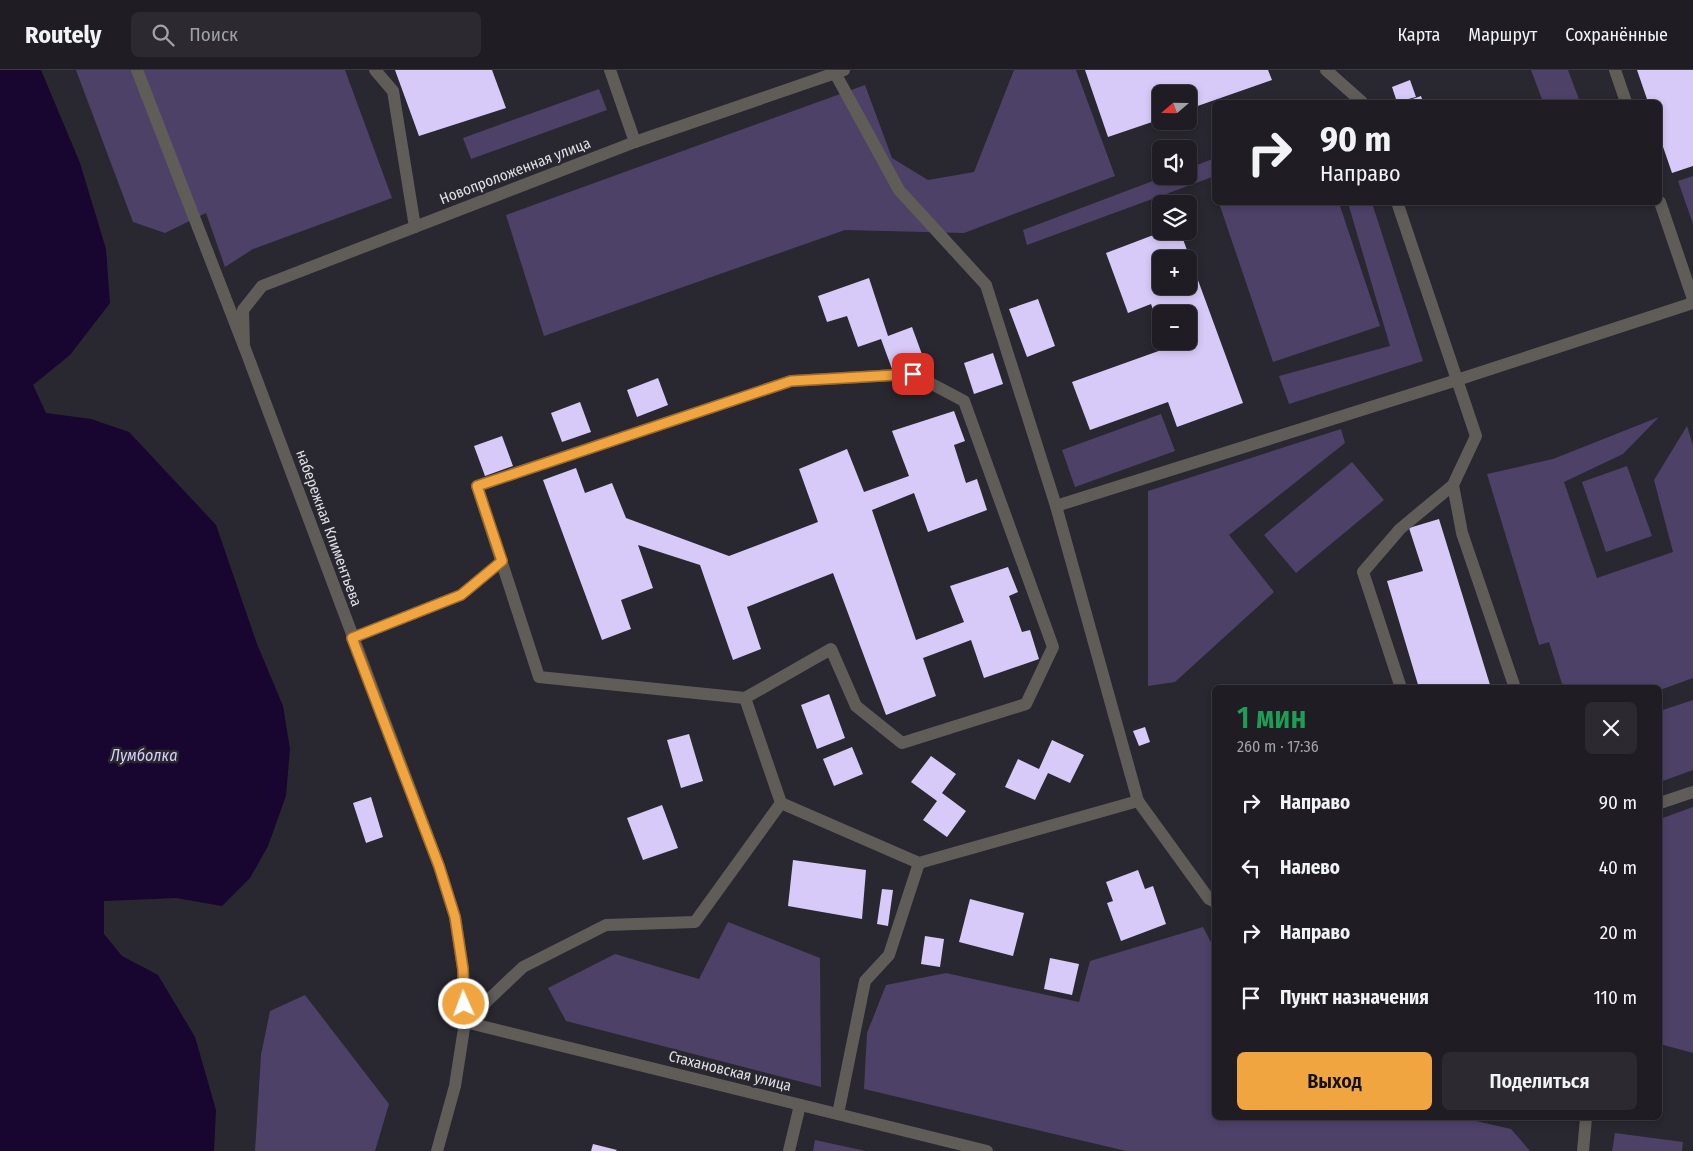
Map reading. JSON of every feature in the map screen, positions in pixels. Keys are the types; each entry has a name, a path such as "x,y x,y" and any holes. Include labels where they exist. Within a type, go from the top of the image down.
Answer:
{"street":[{"name":"набережная Климентьева","path":"137,70 244,346 439,866 455,917 463,969 465,1022 455,1086 437,1151"},
{"path":"375,70 393,90 415,227"},
{"path":"610,70 635,142"},
{"path":"1326,70 1360,100"},
{"path":"1615,70 1625,100"},
{"name":"Новопроложенная улица","path":"244,346 243,310 262,286 635,142 840,72"},
{"path":"840,72 899,190 986,284 1056,506 1138,801 1209,899 1212,900"},
{"path":"1398,205 1476,436 1452,485 1400,529 1363,572 1400,685"},
{"path":"1661,205 1693,299"},
{"path":"1056,506 1457,380 1693,303"},
{"path":"913,374 964,401 1053,647 1026,704 902,743 856,706 831,649 745,698 539,677 502,561 477,486 791,381 913,374"},
{"path":"1452,485 1462,533 1514,685"},
{"path":"352,638 461,595 502,561"},
{"path":"745,698 781,803 919,863 1138,801"},
{"path":"1662,802 1693,792"},
{"path":"465,1022 523,967 606,925 695,922 781,803"},
{"path":"838,1114 865,981 889,955 919,863"},
{"name":"Стахановская улица","path":"465,1022 987,1151"},
{"path":"789,1151 800,1105"},
{"path":"1583,1151 1586,1120"}],"shaded area":[{"path":"76,70 345,70 392,198 253,249 225,267 206,213 165,233 133,222"},
{"path":"1014,70 1076,70 1115,176 964,233 845,230 544,336 506,215 865,85 892,158 928,180 974,172"},
{"path":"1531,70 1568,70 1579,100 1542,100"},
{"path":"599,89 607,110 471,159 463,138"},
{"path":"1212,159 1212,177 1197,183 1197,165"},
{"path":"1693,176 1693,224 1678,181"},
{"path":"1152,181 1152,185 1190,185 1163,195 1152,195 1152,199 1027,245 1023,230"},
{"path":"1220,205 1340,205 1380,326 1273,362"},
{"path":"1349,205 1373,205 1423,361 1289,404 1279,376 1390,346"},
{"path":"1161,414 1175,451 1075,487 1062,450"},
{"path":"1659,417 1623,454 1564,482 1597,578 1673,552 1654,480 1687,426 1693,445 1693,678 1662,689 1662,685 1562,685 1549,642 1539,645 1487,474 1553,459"},
{"path":"1341,429 1345,443 1229,535 1274,592 1175,682 1148,686 1148,491"},
{"path":"1352,462 1384,500 1296,573 1264,535"},
{"path":"1627,466 1652,536 1606,552 1582,482"},
{"path":"1693,700 1693,770 1662,781 1662,710"},
{"path":"1693,807 1693,1053 1662,1045 1662,818"},
{"path":"728,922 820,958 821,1087 566,1021 548,988 615,954 699,979"},
{"path":"1203,927 1212,944 1212,1120 1472,1120 1511,1129 1530,1151 1126,1151 864,1089 867,1033 886,985 946,973 1079,1002 1090,961"},
{"path":"305,995 389,1104 375,1151 255,1151 261,1055 270,1011"},
{"path":"1615,1133 1683,1142 1682,1151 1612,1151"},
{"path":"815,1140 866,1151 813,1151"}],"water":[{"name":"Лумболка","path":"0,70 41,70 80,163 106,249 110,303 70,355 33,385 46,413 91,419 129,432 216,525 257,644 283,706 290,749 286,796 268,846 250,878 222,906 176,898 104,901 104,934 122,956 158,975 195,1037 216,1110 214,1151 0,1151"}],"building":[{"path":"395,70 492,70 506,108 419,136"},
{"path":"1085,70 1268,70 1272,80 1198,106 1198,85 1152,85 1152,122 1108,137"},
{"path":"1637,70 1693,70 1693,166 1672,173 1662,144 1662,100 1647,100"},
{"path":"1410,80 1416,97 1396,100 1392,87"},
{"path":"1421,96 1422,100 1410,100"},
{"path":"1152,236 1152,240 1183,240 1187,250 1152,250 1152,295 1197,295 1197,277 1243,403 1177,427 1168,402 1090,430 1072,382 1161,350 1197,350 1197,305 1152,305 1152,307 1151,304 1128,313 1106,253"},
{"path":"869,278 888,336 912,327 923,357 892,369 881,339 858,347 847,316 827,322 818,296"},
{"path":"1038,299 1055,346 1027,357 1009,309"},
{"path":"993,353 1003,384 974,394 964,363"},
{"path":"658,378 668,405 637,417 627,390"},
{"path":"580,402 591,432 562,442 551,413"},
{"path":"954,411 965,441 954,445 966,483 977,479 987,510 928,532 914,493 872,510 916,640 964,622 950,586 1008,567 1018,592 1009,596 1022,632 1030,630 1039,659 984,678 971,640 923,658 936,696 886,715 833,573 747,607 761,649 733,660 700,565 638,545 653,588 621,600 631,629 602,640 543,480 576,468 585,493 612,483 626,518 729,556 818,522 799,469 847,449 864,492 909,476 892,431"},
{"path":"502,436 513,466 485,476 474,446"},
{"path":"1439,519 1490,685 1418,685 1387,581 1423,571 1409,528"},
{"path":"829,694 845,738 817,749 801,705"},
{"path":"1145,727 1150,742 1139,746 1133,731"},
{"path":"689,734 703,781 681,788 667,740"},
{"path":"1052,740 1084,755 1070,783 1048,773 1035,800 1005,787 1018,759 1039,769"},
{"path":"852,747 863,774 834,786 823,759"},
{"path":"931,756 956,774 942,793 966,811 947,837 923,820 937,801 911,782"},
{"path":"371,797 383,837 366,843 353,803"},
{"path":"662,805 678,848 643,860 627,818"},
{"path":"793,860 866,870 862,919 788,906"},
{"path":"1138,870 1145,889 1153,886 1166,924 1121,941 1107,903 1113,901 1106,882"},
{"path":"882,889 893,890 888,926 877,924"},
{"path":"970,899 1024,913 1013,956 959,942"},
{"path":"925,936 944,939 940,967 921,964"},
{"path":"1050,958 1079,964 1072,995 1044,989"},
{"path":"593,1144 617,1150 591,1151"}],"route":[{"path":"464,1004 463,969 455,917 439,866 352,638 461,595 502,561 477,486 791,381 913,374"}]}
